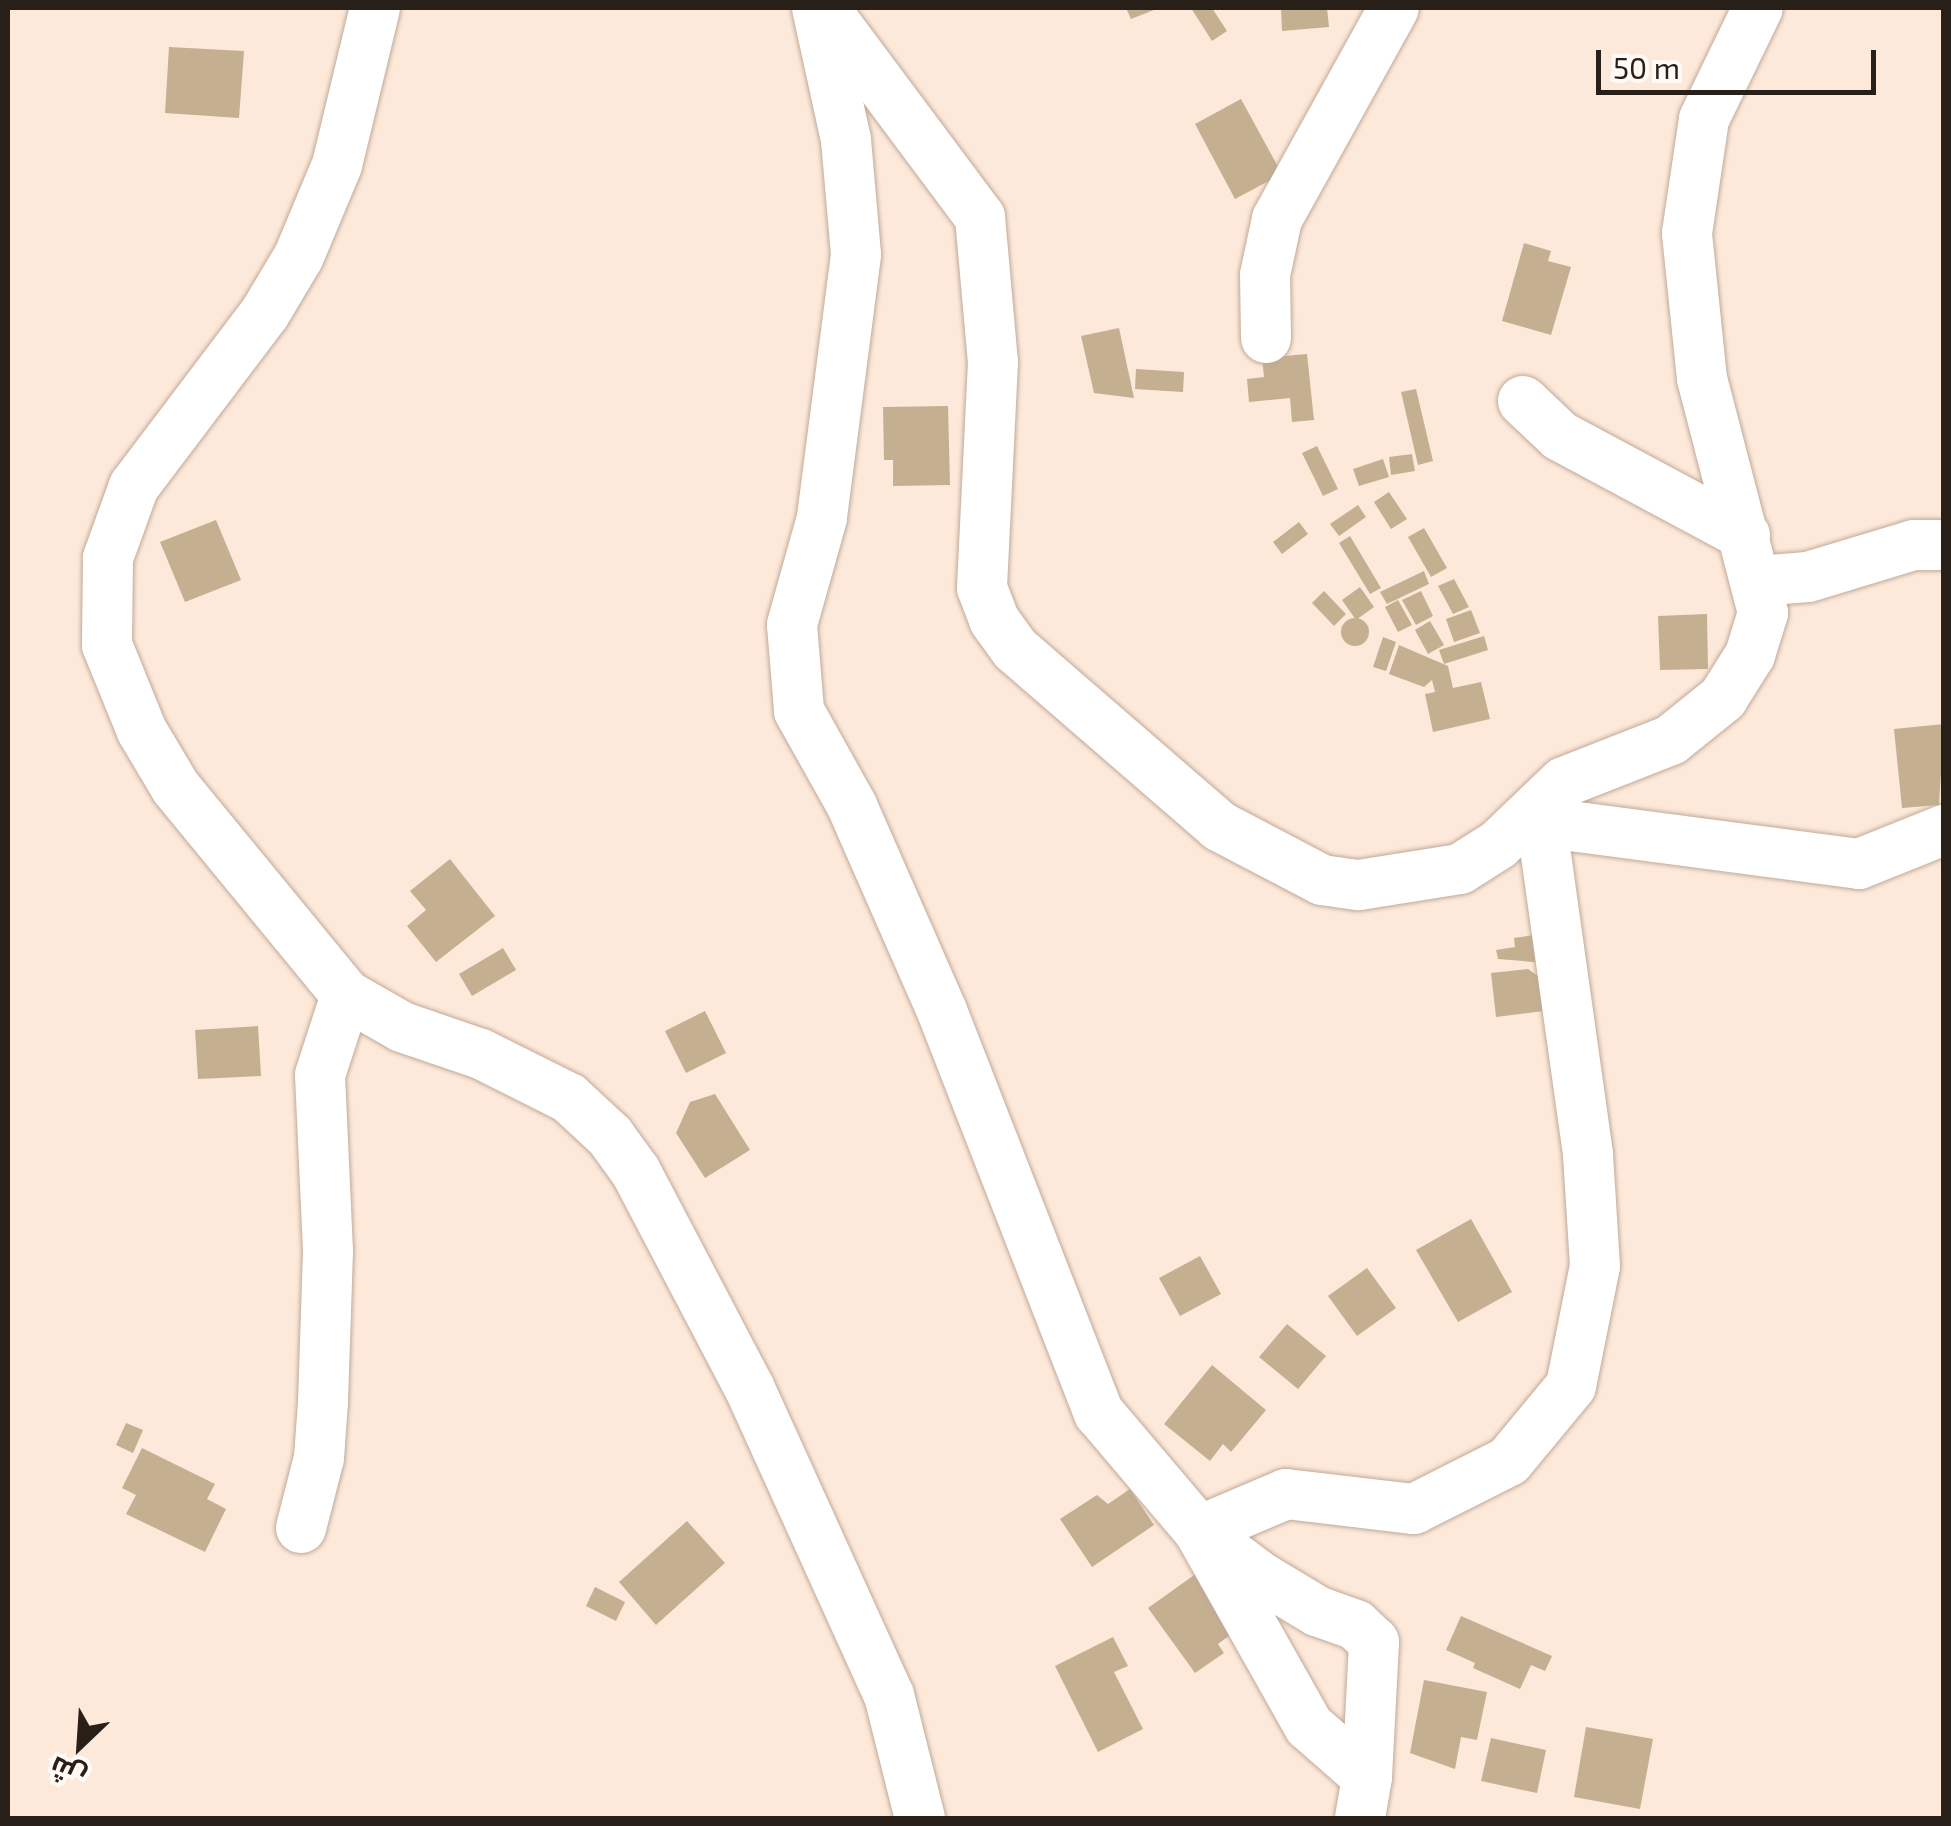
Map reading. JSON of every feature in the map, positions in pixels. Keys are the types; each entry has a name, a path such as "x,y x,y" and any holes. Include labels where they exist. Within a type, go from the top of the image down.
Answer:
{"street":[{"path":"376,8 337,165 299,256 265,313 134,486 108,558 104,616 120,678 176,788 346,994 402,1027 481,1054 568,1098 610,1136 636,1172 749,1387 889,1695 920,1818"},
{"path":"820,8 980,217 993,362 982,588 1015,649 1220,826 1322,880 1359,886 1460,869 1540,814 1579,775 1671,740 1722,698 1750,655 1763,612 1702,379 1687,233 1704,120 1758,8"},
{"path":"820,8 846,140 856,255 822,518 792,625 798,711 852,806 942,1011 1099,1413 1200,1531 1309,1726 1367,1805"},
{"path":"1266,338 1264,275 1277,219 1394,8"},
{"path":"1523,401 1560,436 1751,558 1808,578 1914,544 1944,545"},
{"path":"1540,814 1859,864 1944,830"},
{"path":"1200,1531 1286,1494 1414,1509 1509,1461 1571,1386 1588,1318 1594,1248 1588,1154 1540,814"},
{"path":"300,1528 319,1458 323,1402 328,1251 320,1076 346,994"},
{"path":"1200,1531 1262,1578 1317,1612 1356,1625 1374,1642 1367,1805"}],"building":[{"path":"1126,8 1159,8 1131,19"},
{"path":"1191,8 1212,8 1227,31 1212,41"},
{"path":"1281,8 1327,8 1329,27 1282,31"},
{"path":"169,47 244,51 239,118 165,113"},
{"path":"1241,99 1282,174 1235,199 1195,124"},
{"path":"1524,243 1551,251 1548,261 1571,267 1551,335 1502,321"},
{"path":"1119,328 1134,398 1094,393 1081,336"},
{"path":"1307,354 1314,420 1292,422 1290,398 1249,402 1247,379 1264,377 1262,358"},
{"path":"1136,369 1184,372 1183,392 1135,389"},
{"path":"1416,389 1433,461 1418,465 1401,392"},
{"path":"948,406 950,485 893,486 893,460 884,460 883,407"},
{"path":"1317,446 1338,489 1323,496 1302,453"},
{"path":"1412,454 1415,471 1391,475 1389,457"},
{"path":"1383,459 1389,477 1359,486 1353,469"},
{"path":"1389,492 1407,519 1391,529 1374,502"},
{"path":"1358,505 1366,517 1339,536 1330,524"},
{"path":"216,520 241,580 185,602 160,542"},
{"path":"1299,522 1308,534 1282,554 1273,542"},
{"path":"1424,528 1447,568 1431,577 1408,537"},
{"path":"1350,536 1381,588 1370,594 1339,543"},
{"path":"1424,571 1429,584 1387,604 1380,592"},
{"path":"1454,579 1469,607 1453,614 1438,586"},
{"path":"1360,587 1374,607 1356,620 1342,600"},
{"path":"1324,591 1346,614 1334,626 1312,603"},
{"path":"1421,591 1433,616 1416,625 1402,600"},
{"path":"1398,600 1412,625 1398,632 1385,607"},
{"path":"1471,610 1480,633 1454,642 1446,619"},
{"path":"1707,614 1708,669 1660,670 1658,616"},
{"path":"1355,618 1365,622 1369,632 1365,642 1355,646 1345,642 1341,632 1345,622"},
{"path":"1430,621 1444,645 1428,654 1415,630"},
{"path":"1484,636 1488,650 1444,664 1439,650"},
{"path":"1383,637 1396,642 1386,671 1373,667"},
{"path":"1399,645 1448,666 1453,688 1481,682 1490,719 1433,732 1425,694 1435,692 1432,680 1424,687 1389,674"},
{"path":"1944,724 1939,805 1902,808 1894,729"},
{"path":"450,859 495,916 436,962 407,926 426,910 410,891"},
{"path":"1542,934 1546,963 1498,959 1496,950 1515,947 1514,938"},
{"path":"503,948 516,970 472,996 459,974"},
{"path":"1528,969 1548,983 1551,1010 1496,1017 1491,973"},
{"path":"705,1011 726,1053 686,1073 665,1031"},
{"path":"258,1026 261,1076 198,1079 195,1030"},
{"path":"715,1094 750,1150 705,1178 676,1133 690,1102"},
{"path":"1471,1219 1512,1292 1458,1322 1416,1250"},
{"path":"1200,1256 1221,1294 1180,1316 1159,1278"},
{"path":"1367,1268 1396,1308 1357,1336 1328,1296"},
{"path":"1287,1324 1326,1356 1298,1389 1259,1357"},
{"path":"1212,1365 1266,1410 1231,1452 1223,1444 1210,1461 1164,1424"},
{"path":"126,1423 143,1430 133,1453 116,1445"},
{"path":"142,1448 215,1484 207,1499 226,1509 205,1552 126,1514 136,1495 122,1488"},
{"path":"1130,1489 1154,1525 1092,1567 1060,1519 1097,1495 1108,1504"},
{"path":"687,1521 725,1563 656,1625 619,1582"},
{"path":"1197,1573 1237,1630 1218,1644 1224,1653 1195,1673 1148,1608"},
{"path":"595,1587 625,1602 616,1621 586,1606"},
{"path":"1461,1616 1552,1656 1545,1671 1531,1665 1520,1689 1473,1668 1475,1663 1446,1650"},
{"path":"1113,1637 1128,1666 1114,1672 1143,1729 1098,1752 1055,1666"},
{"path":"1424,1680 1487,1692 1477,1740 1461,1737 1455,1769 1410,1753"},
{"path":"1586,1727 1653,1739 1640,1809 1574,1797"},
{"path":"1491,1738 1546,1750 1537,1793 1481,1781"}]}
